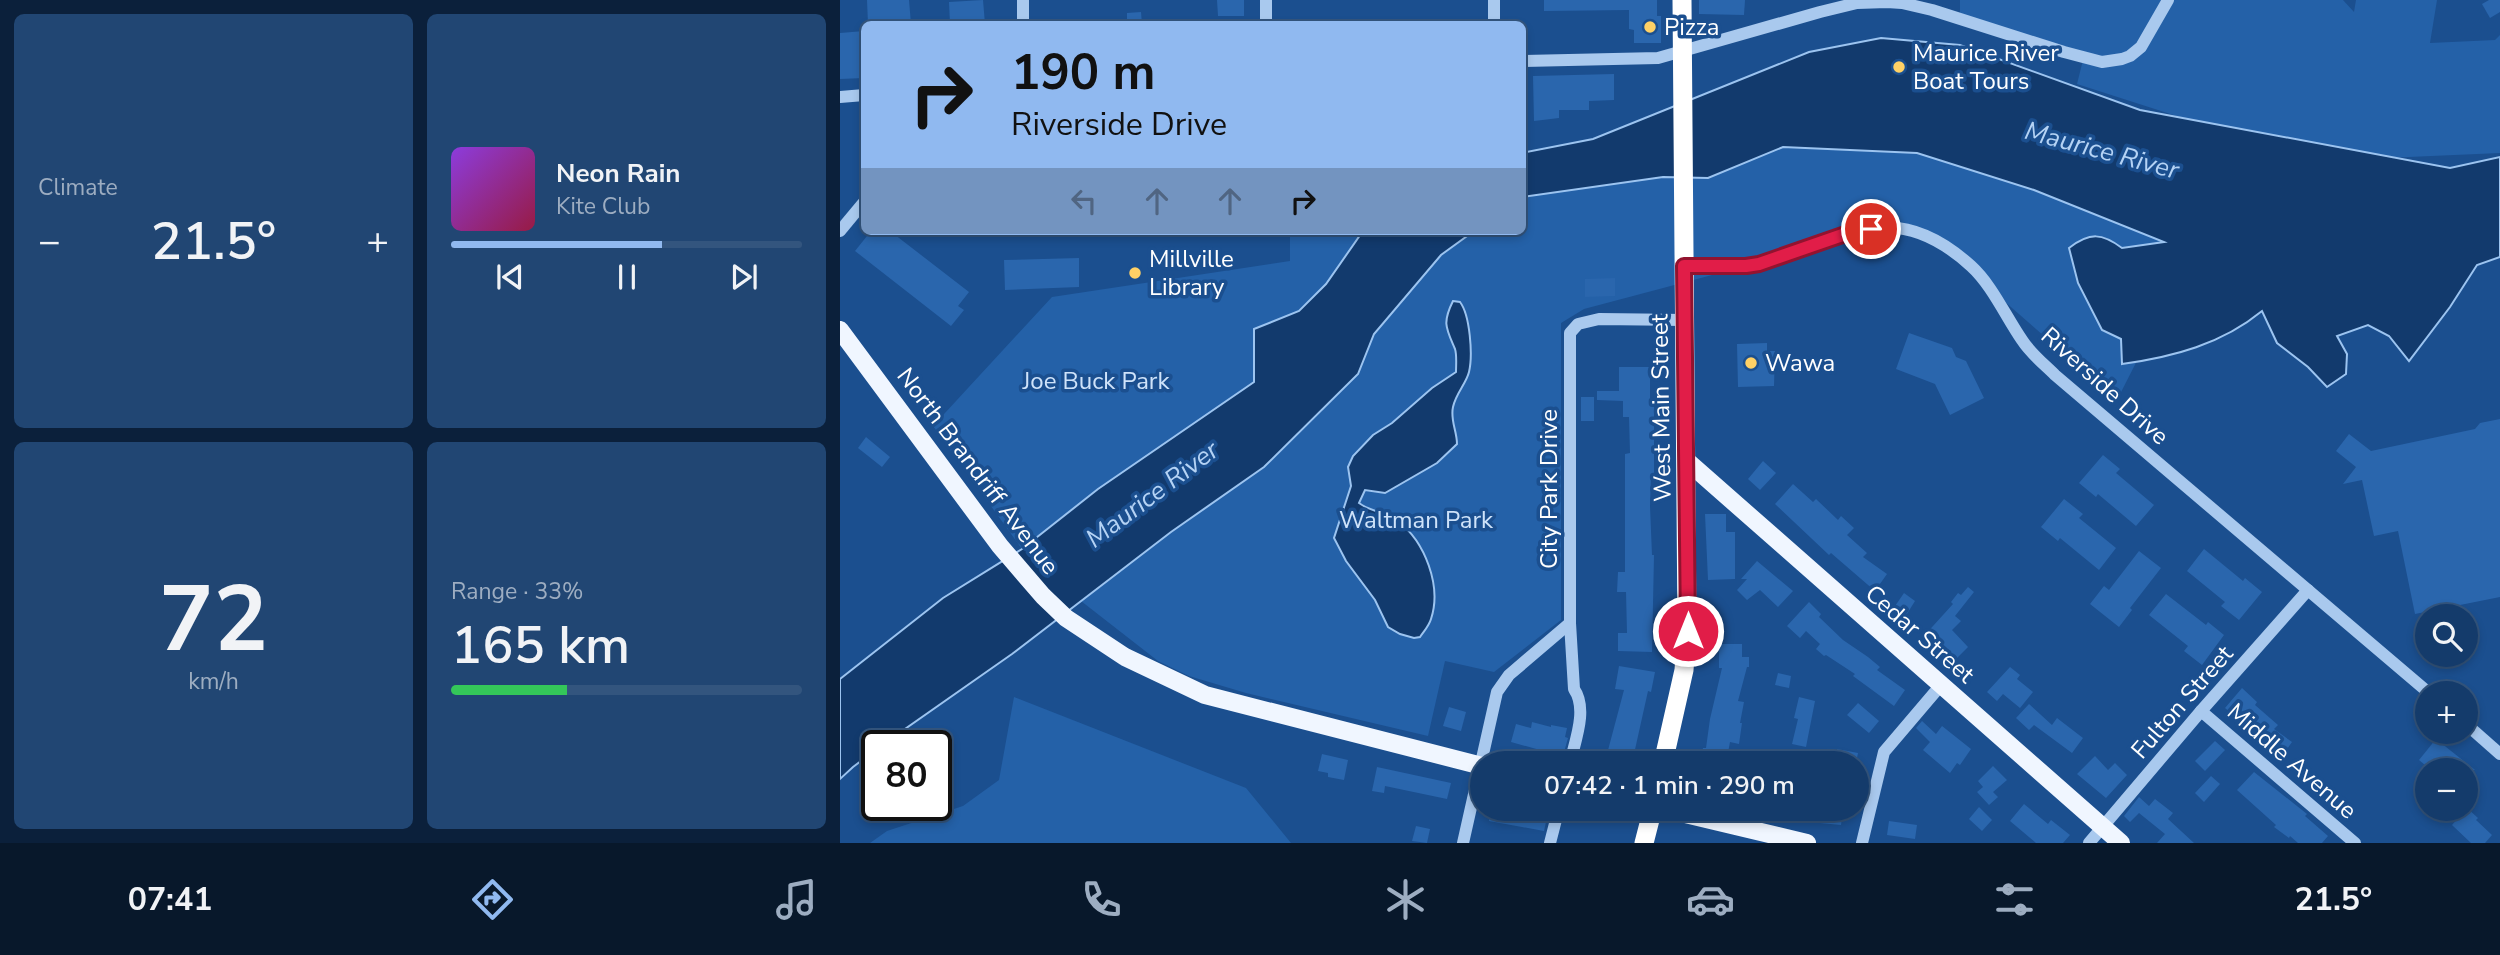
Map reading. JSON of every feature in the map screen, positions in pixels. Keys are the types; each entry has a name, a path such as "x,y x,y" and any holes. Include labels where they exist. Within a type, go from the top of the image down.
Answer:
{"highway":[{"name":"West Main Street","path":"1666,751 1687,650 1682,0"},
{"path":"1644,843 1650,821"}],"main road":[{"name":"North Brandriff Avenue","path":"840,330 1000,546 1066,618 1125,657 1205,695 1470,762"},
{"name":"Cedar Street","path":"1687,461 2121,843"},
{"path":"1715,821 1807,843"}],"street":[{"path":"1023,0 1023,21"},
{"path":"1266,0 1266,21"},
{"path":"1494,0 1494,21"},
{"path":"1526,61 1657,58 1857,3 1886,2 1932,10 2102,62 2130,56 2141,47 2168,0"},
{"path":"840,97 861,95"},
{"path":"840,231 861,206"},
{"name":"Riverside Drive","path":"1684,266 1746,266 1854,231 1887,226 1908,229 1948,245 1980,276 2030,351 2415,681"},
{"name":"City Park Drive","path":"1573,751 1580,716 1579,696 1574,689 1570,623 1570,333 1578,324 1599,319 1685,320"},
{"name":"Fulton Street","path":"2089,843 2308,590"},
{"path":"1484,751 1493,703 1502,682 1570,623"},
{"path":"1862,843 1884,752 1941,685"},
{"name":"Middle Avenue","path":"2201,711 2355,843"},
{"path":"2478,735 2500,754"},
{"path":"1463,843 1470,814"},
{"path":"1550,843 1556,821"}],"green space":[{"path":"1960,0 2343,0 2354,12 2356,0 2437,0 2430,43 2495,40 2500,35 2500,153 2317,161 2077,84 2084,56 1960,17"},
{"path":"1526,74 1528,153 1526,153"},
{"name":"Waltman Park","path":"1782,147 1917,153 2034,190 2166,242 2169,298 2117,400 1931,237 1893,222 1746,266 1584,309 1561,323 1561,620 1494,672 1445,661 1428,736 1246,693 1189,676 1158,661 1081,601 1171,532 1264,467 1358,374 1374,334 1441,255 1468,235 1526,235 1526,197 1663,177"},
{"name":"Joe Buck Park","path":"1290,235 1360,235 1326,284 1299,311 1254,329 1254,382 1098,489 1022,549 933,426 1052,297 1290,261"},
{"path":"1014,697 1246,788 1291,843 870,843 887,831 917,821 952,821 952,810 963,806 999,780"}],"water":[{"name":"Maurice River","path":"1881,38 1960,45 2140,110 2450,168 2500,157 2500,257 2477,265 2450,307 2409,361 2389,336 2368,325 2337,336 2347,354 2346,374 2327,387 2308,367 2277,343 2262,311 2230,332 2196,347 2122,364 2121,339 2102,330 2078,283 2069,248 2083,239 2096,236 2108,239 2122,248 2164,242 2034,190 1917,153 1783,147 1708,178 1663,177 1526,197 1526,152 1593,139 1809,52"},
{"name":"Maurice River","path":"1360,235 1468,235 1441,255 1374,334 1358,374 1264,467 1171,532 1012,654 903,730 861,730 861,761 840,779 840,679 943,598 1022,549 1098,489 1254,382 1254,329 1299,311 1326,284"},
{"path":"1453,301 1460,302 1463,308 1471,346 1469,372 1456,397 1452,412 1457,444 1437,463 1385,493 1365,490 1359,503 1389,516 1408,530 1429,566 1433,579 1434,606 1428,626 1420,637 1414,638 1388,627 1375,600 1346,561 1334,538 1351,486 1348,467 1353,456 1373,435 1456,372 1456,351 1446,325"}],"building":[{"path":"867,0 909,0 911,21 868,21"},
{"path":"983,0 985,21 950,21 949,2"},
{"path":"1217,0 1244,0 1244,16 1218,16"},
{"path":"1544,0 1657,0 1657,16 1661,16 1661,43 1634,43 1634,30 1629,29 1629,10 1544,11"},
{"path":"1699,0 1745,0 1744,15 1699,14"},
{"path":"2489,0 2500,0 2500,12 2490,18 2482,4"},
{"path":"1141,12 1142,21 1127,21 1127,13"},
{"path":"861,31 861,78 840,79 840,33"},
{"path":"1614,74 1614,100 1589,101 1589,110 1559,110 1559,118 1534,121 1533,76"},
{"path":"868,235 895,235 969,292 958,306 964,310 951,326 855,251"},
{"path":"1079,258 1079,287 1005,290 1004,260"},
{"path":"1615,278 1615,296 1585,297 1585,279"},
{"path":"1909,333 1952,348 1956,357 1966,361 1984,398 1950,415 1935,384 1896,369"},
{"path":"1767,343 1767,351 1775,351 1774,386 1738,387 1737,344"},
{"path":"1619,367 1650,367 1650,399 1654,399 1654,475 1651,476 1650,506 1654,555 1652,652 1618,651 1618,633 1627,633 1626,592 1617,592 1618,572 1625,572 1625,454 1630,453 1629,417 1623,417 1623,401 1597,400 1597,391 1619,391"},
{"path":"1581,397 1594,397 1594,421 1581,421"},
{"path":"2500,419 2500,597 2465,604 2415,604 2415,614 2398,531 2374,536 2362,480 2343,484 2356,467 2336,451 2349,434 2371,451 2475,429 2480,423"},
{"path":"866,437 890,457 882,467 858,448"},
{"path":"2103,455 2120,469 2116,473 2154,505 2136,526 2098,494 2096,497 2079,483"},
{"path":"1763,461 1776,473 1760,490 1748,479"},
{"path":"1793,484 1813,502 1816,499 1838,520 1841,516 1854,528 1847,535 1867,553 1863,557 1887,574 1875,591 1831,553 1829,555 1775,504"},
{"path":"2064,499 2083,514 2079,518 2116,548 2099,570 2060,538 2058,541 2041,527"},
{"path":"1705,514 1726,514 1726,532 1735,532 1735,579 1708,580"},
{"path":"2204,549 2243,581 2245,578 2262,592 2239,620 2221,606 2225,602 2187,571"},
{"path":"2139,551 2161,568 2119,627 2090,604 2104,586 2109,590"},
{"path":"1757,561 1793,591 1778,607 1760,590 1747,600 1737,590 1747,579 1741,579"},
{"path":"1968,587 1974,592 1955,616 1961,621 1952,630 1968,647 1953,662 1938,646 1936,649 1923,637 1953,604 1951,602 1958,593 1961,595"},
{"path":"1904,593 1915,601 1905,617 1893,609"},
{"path":"2166,594 2206,625 2208,622 2224,635 2202,665 2184,651 2188,646 2149,615"},
{"path":"1809,602 1821,614 1819,617 1843,640 1868,657 1880,667 1877,670 1905,690 1894,706 1853,676 1855,674 1824,656 1816,649 1820,644 1806,631 1800,638 1787,626"},
{"path":"1719,644 1742,644 1742,657 1749,657 1749,667 1738,701 1744,702 1739,744 1730,742 1728,751 1702,751 1706,748 1722,668 1719,668"},
{"path":"1619,666 1655,672 1635,751 1608,751 1624,690 1615,689"},
{"path":"2010,667 2020,675 2017,679 2033,692 2020,708 2003,694 1997,701 1987,692"},
{"path":"1778,673 1791,676 1789,688 1775,685"},
{"path":"2242,688 2257,702 2255,705 2278,725 2274,729 2292,742 2280,759 2225,708"},
{"path":"1799,697 1815,701 1806,747 1792,744 1798,719 1794,718"},
{"path":"1858,703 1879,721 1869,733 1847,715"},
{"path":"2029,704 2052,725 2057,718 2083,738 2072,753 2034,725 2029,730 2016,718"},
{"path":"1449,707 1466,712 1461,731 1443,726"},
{"path":"1922,721 1936,734 1942,726 1971,749 1960,765 1957,763 1950,773 1923,750 1930,742 1916,728"},
{"path":"1532,722 1567,728 1565,737 1568,738 1564,751 1543,751 1511,742 1516,724 1531,728"},
{"path":"2215,741 2225,750 2205,771 2195,761"},
{"path":"2432,744 2442,744 2460,758 2421,758"},
{"path":"1322,754 1348,760 1344,780 1328,777 1328,773 1318,771"},
{"path":"2095,756 2108,770 2115,763 2127,775 2106,798 2077,774"},
{"path":"1993,766 2007,780 1993,792 1998,797 1989,805 1977,792 1983,787 1978,781"},
{"path":"1377,767 1451,783 1447,799 1385,786 1384,793 1372,791"},
{"path":"2254,772 2307,814 2305,816 2328,836 2322,843 2298,843 2290,836 2289,838 2237,790"},
{"path":"2211,776 2220,784 2204,802 2195,793"},
{"path":"2139,797 2149,806 2155,799 2173,813 2168,819 2194,843 2157,843 2165,834 2139,813 2130,822 2124,816"},
{"path":"2024,804 2048,824 2051,820 2070,835 2063,843 2036,843 2010,821"},
{"path":"1979,807 1992,820 1982,831 1969,819"},
{"path":"1489,821 1546,821 1544,831"},
{"path":"1820,821 1841,821 1841,825"},
{"path":"1889,821 1917,825 1915,839 1887,835"},
{"path":"2456,821 2477,821 2492,835 2485,843 2471,843 2452,825"},
{"path":"1416,826 1430,829 1427,843 1412,841"}],"place":[{"name":"Pizza","path":"1650,27"},
{"name":"Maurice River Boat Tours","path":"1899,67"},
{"name":"Millville Library","path":"1135,273"},
{"name":"Wawa","path":"1751,363"}],"route":[{"path":"1688,631 1684,266 1759,264 1810,244 1854,231 1871,229"}]}
